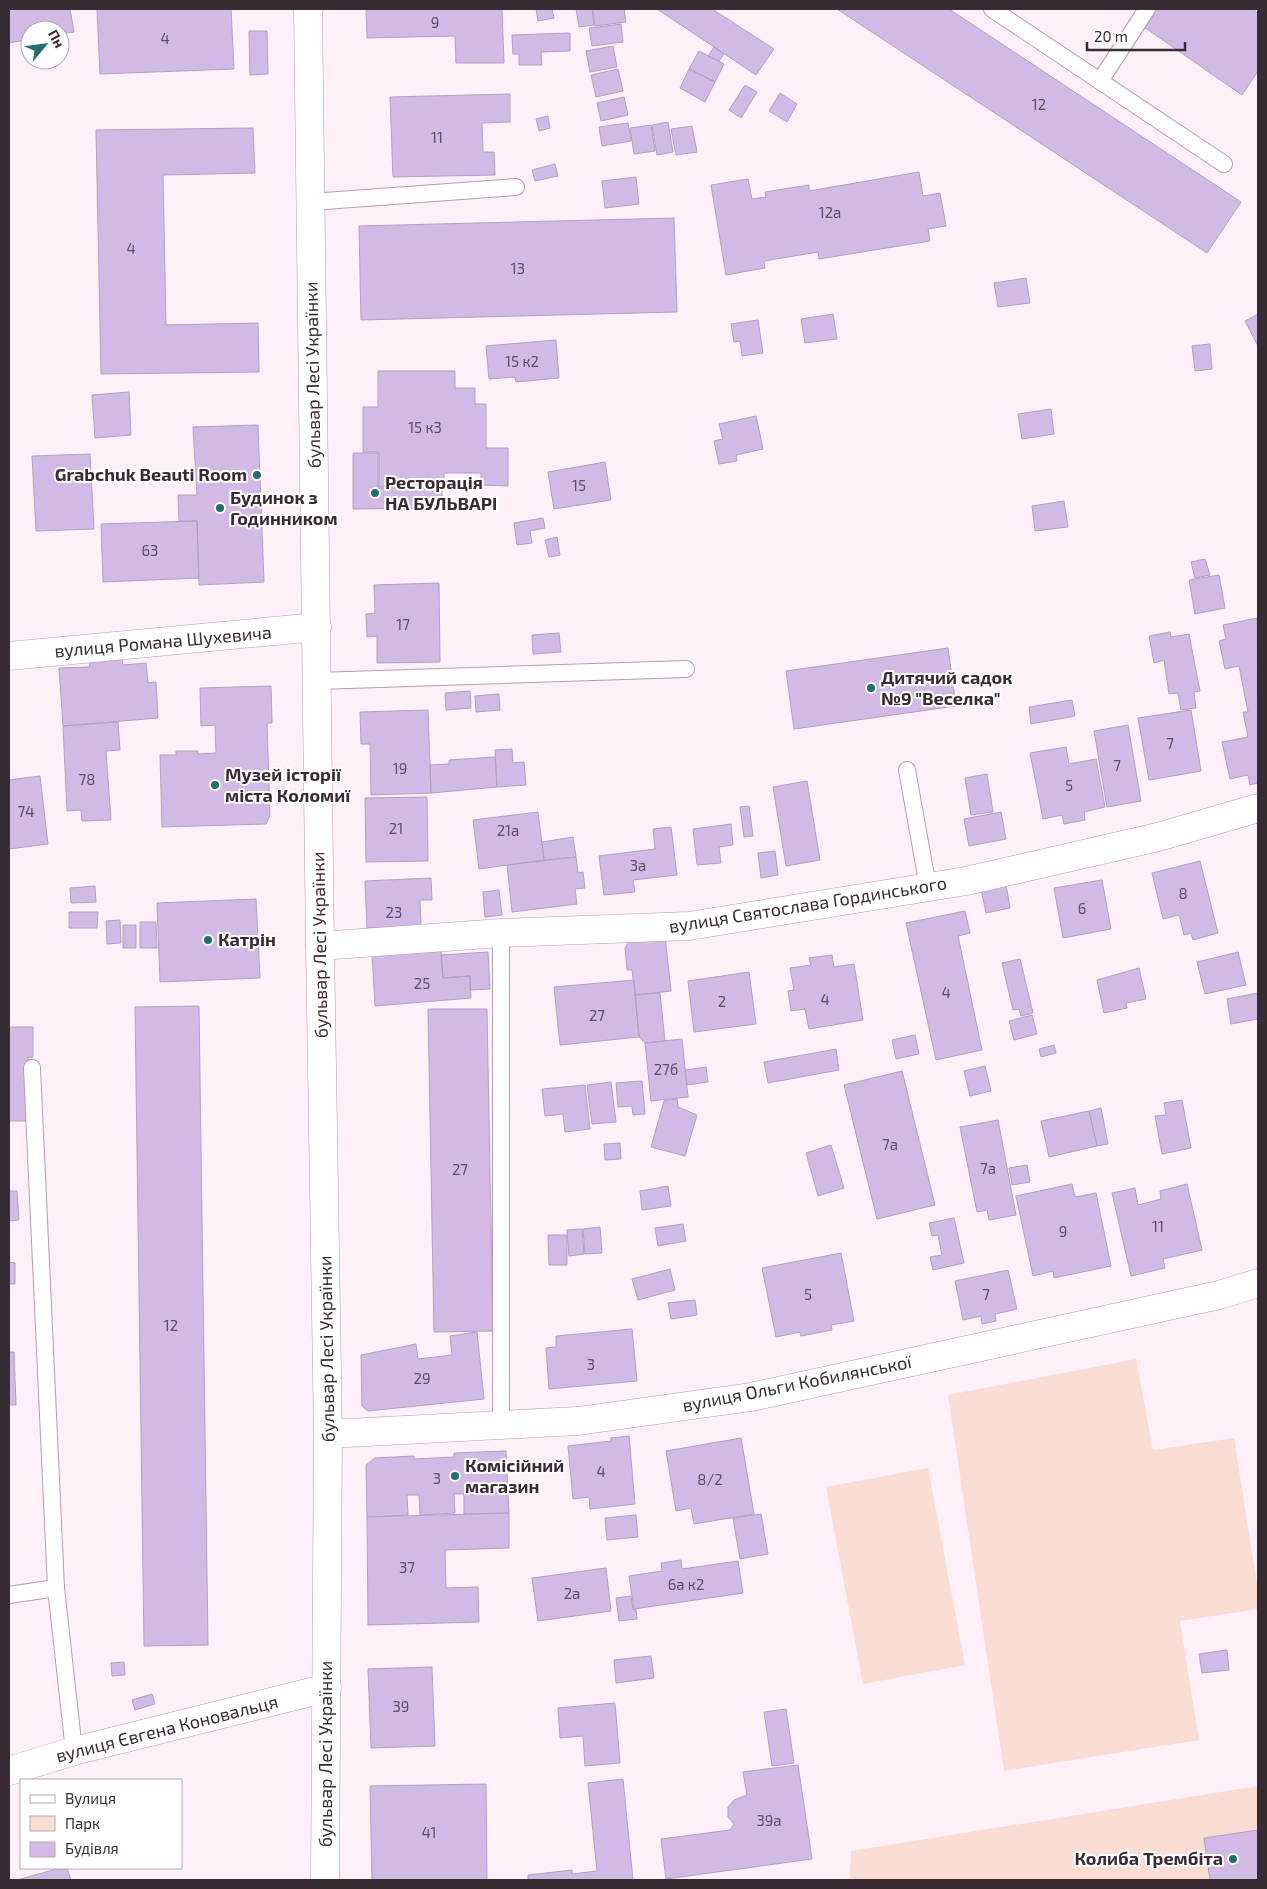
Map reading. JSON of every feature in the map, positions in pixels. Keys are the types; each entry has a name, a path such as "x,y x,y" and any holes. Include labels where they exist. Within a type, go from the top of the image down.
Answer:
{"street":[{"name":"бульвар Лесі Українки","path":"308,9 328,1434 325,1880"},
{"name":"вулиця Романа Шухевича","path":"9,656 317,628"},
{"name":"вулиця Святослава Гординського","path":"320,946 501,933 689,926 966,881 1158,836 1258,808"},
{"name":"вулиця Ольги Кобилянської","path":"328,1434 578,1421 751,1397 1219,1294 1258,1283"},
{"name":"вулиця Євгена Коновальця","path":"9,1771 74,1752 327,1688"}],"lane":[{"path":"992,9 1224,164"},
{"path":"1100,81 1147,9"},
{"path":"311,202 516,187"},
{"path":"318,681 686,669"},
{"path":"908,770 928,887"},
{"path":"501,933 501,1425"},
{"path":"32,1068 56,1588 74,1752"},
{"path":"9,1596 56,1588"}],"green space":[{"path":"1136,1359 1153,1450 1234,1438 1258,1591 1258,1609 1180,1621 1199,1740 1004,1771 948,1395"},
{"path":"928,1468 965,1665 863,1684 826,1487"},
{"path":"1258,1786 1258,1880 850,1880 851,1851"}],"building":[{"path":"9,9 70,9 74,32 70,33 70,20 20,20 20,41 9,43"},
{"path":"97,9 231,9 234,69 100,74"},
{"path":"366,9 502,9 504,63 456,63 455,36 367,38"},
{"path":"536,9 552,9 554,18 538,21"},
{"path":"576,9 592,9 594,25 579,27"},
{"path":"593,9 624,9 626,22 595,26"},
{"path":"657,9 712,9 774,49 756,75"},
{"path":"837,9 949,9 1241,202 1207,253"},
{"path":"1156,9 1252,9 1258,13 1258,71 1242,95 1144,27"},
{"path":"621,24 623,42 592,46 589,28"},
{"path":"249,31 267,31 268,74 250,75"},
{"path":"570,33 570,51 541,52 542,65 519,65 519,54 513,54 512,35"},
{"path":"613,46 617,67 590,72 586,51"},
{"path":"714,47 724,54 719,61 708,56"},
{"path":"699,51 724,64 715,82 689,69"},
{"path":"618,69 623,91 596,97 591,75"},
{"path":"689,69 715,82 705,102 680,88"},
{"path":"745,85 757,92 741,118 729,110"},
{"path":"780,93 797,104 787,122 769,111"},
{"path":"510,94 510,122 482,123 483,152 494,152 495,175 393,177 390,97"},
{"path":"624,97 628,115 601,121 597,103"},
{"path":"548,116 550,128 539,131 536,119"},
{"path":"668,122 673,152 657,155 652,125"},
{"path":"628,123 631,141 602,146 599,127"},
{"path":"651,125 655,151 634,154 630,128"},
{"path":"692,126 697,152 676,155 671,129"},
{"path":"253,128 255,173 163,175 166,325 258,323 259,372 101,374 96,130"},
{"path":"555,164 558,176 535,181 532,170"},
{"path":"919,172 923,196 940,193 946,226 928,229 930,241 819,259 818,252 764,261 765,268 726,275 711,185 748,179 752,199 766,197 765,192 809,185 809,191"},
{"path":"636,177 639,204 605,208 602,181"},
{"path":"674,218 677,312 361,320 359,226"},
{"path":"1026,278 1030,303 998,307 994,283"},
{"path":"833,314 837,339 805,343 801,319"},
{"path":"1258,314 1258,346 1245,321"},
{"path":"758,320 763,353 742,356 740,341 734,342 731,324"},
{"path":"556,340 559,378 516,382 515,377 489,379 486,346"},
{"path":"1210,344 1212,369 1195,371 1192,346"},
{"path":"378,371 455,371 455,388 475,388 475,404 486,404 486,448 508,448 508,486 481,485 481,473 444,473 444,488 379,487 379,452 363,452 363,407 378,407"},
{"path":"129,392 131,435 95,438 92,395"},
{"path":"1051,409 1054,434 1022,439 1018,414"},
{"path":"756,416 763,449 736,455 737,461 719,464 714,441 723,439 719,424"},
{"name":"Будинок з Годинником","path":"258,425 264,582 199,585 197,521 179,521 178,495 197,495 193,427"},
{"path":"353,453 378,453 378,488 442,488 442,508 353,509"},
{"path":"90,454 94,529 36,531 32,456"},
{"path":"605,462 611,500 554,509 548,472"},
{"path":"1064,501 1068,527 1035,531 1032,506"},
{"path":"543,518 545,528 530,531 532,543 517,545 514,523"},
{"path":"197,521 199,578 103,582 101,524"},
{"path":"557,537 560,555 549,557 545,540"},
{"path":"1205,559 1210,575 1195,578 1191,562"},
{"path":"1219,575 1225,608 1195,614 1189,580"},
{"path":"439,583 440,662 377,663 377,636 367,637 366,614 375,613 374,585"},
{"path":"1257,618 1258,783 1250,785 1248,775 1230,779 1222,742 1248,737 1243,712 1248,712 1239,666 1225,669 1219,641 1226,639 1223,625"},
{"path":"1170,632 1171,637 1189,634 1200,691 1194,692 1196,708 1181,710 1178,693 1169,694 1164,660 1154,663 1149,636"},
{"path":"559,633 561,652 533,654 532,635"},
{"name":"Дитячий садок №9 \"Веселка\"","path":"948,648 956,706 794,729 786,671"},
{"path":"122,659 123,665 146,663 148,683 156,682 158,718 63,726 59,668 90,667 89,661"},
{"name":"Музей історії міста Коломиї","path":"271,686 272,723 267,723 270,815 266,824 162,827 160,755 176,755 176,751 198,751 198,754 216,753 215,725 201,726 200,688"},
{"path":"470,691 471,708 446,710 445,693"},
{"path":"499,694 500,710 476,712 475,696"},
{"path":"1072,700 1075,716 1031,724 1029,707"},
{"path":"428,710 431,793 371,795 370,744 361,744 360,712"},
{"path":"1191,710 1201,771 1149,780 1138,718"},
{"path":"118,722 120,750 106,751 111,820 82,821 81,810 67,811 63,726"},
{"path":"1128,725 1141,801 1107,807 1094,731"},
{"path":"1066,747 1069,764 1096,759 1105,807 1084,812 1085,820 1064,824 1062,815 1043,819 1030,753"},
{"path":"512,749 513,763 524,762 526,785 497,787 495,750"},
{"path":"495,757 497,787 431,793 430,765 449,764 449,760"},
{"path":"987,774 993,812 971,815 965,778"},
{"path":"40,776 48,844 9,849 9,780"},
{"path":"807,781 820,860 786,866 773,787"},
{"path":"427,797 428,861 366,862 365,798"},
{"path":"749,806 753,836 744,837 740,807"},
{"path":"538,812 544,860 479,869 473,820"},
{"path":"1001,812 1006,839 969,846 964,819"},
{"path":"731,824 733,845 719,847 721,863 697,865 693,829"},
{"path":"671,827 677,875 633,880 635,892 604,895 599,856 655,849 653,829"},
{"path":"573,837 576,857 544,860 542,842"},
{"path":"775,851 778,875 761,878 758,853"},
{"path":"576,857 578,873 583,872 585,888 575,889 577,904 512,912 507,865"},
{"path":"1200,861 1218,933 1193,940 1191,933 1184,935 1179,915 1163,919 1152,873"},
{"path":"431,878 432,900 420,900 421,926 367,928 365,881"},
{"path":"1005,879 1010,908 986,913 980,884"},
{"path":"1102,880 1111,929 1063,938 1054,888"},
{"path":"95,886 96,902 71,903 70,888"},
{"path":"499,890 502,915 485,917 483,892"},
{"name":"Катрін","path":"256,899 260,978 160,982 157,903"},
{"path":"965,911 970,933 958,936 982,1050 936,1060 906,923"},
{"path":"69,912 98,912 97,928 69,928"},
{"path":"120,920 121,943 107,944 106,921"},
{"path":"140,922 156,922 157,948 140,948"},
{"path":"123,925 136,925 136,948 123,948"},
{"path":"665,936 671,991 635,995 632,970 627,970 625,948 630,940"},
{"path":"441,951 443,978 470,976 471,998 375,1006 372,954"},
{"path":"488,952 490,989 470,990 470,976 443,978 441,955"},
{"path":"1238,952 1246,985 1205,994 1197,962"},
{"path":"832,955 834,967 854,964 863,1020 809,1029 805,1009 791,1011 788,991 794,990 790,968 811,965 809,958"},
{"path":"1020,959 1033,1013 1021,1016 1019,1009 1013,1010 1002,963"},
{"path":"1139,968 1146,999 1126,1003 1127,1008 1104,1013 1097,980"},
{"path":"749,972 756,1024 694,1032 688,981"},
{"path":"634,980 639,1037 560,1045 554,987"},
{"path":"660,993 665,1041 645,1043 639,1037 635,995"},
{"path":"1258,993 1258,1019 1231,1024 1227,999"},
{"path":"199,1006 208,1645 144,1646 135,1007"},
{"path":"428,1009 487,1009 493,1331 434,1332"},
{"path":"1032,1015 1037,1034 1014,1040 1009,1021"},
{"path":"9,1027 33,1027 33,1057 28,1057 29,1121 9,1121"},
{"path":"915,1035 919,1054 896,1059 892,1040"},
{"path":"682,1039 688,1097 651,1101 645,1043"},
{"path":"1054,1045 1056,1053 1041,1057 1039,1049"},
{"path":"836,1049 839,1070 768,1083 764,1062"},
{"path":"985,1066 991,1091 970,1096 964,1071"},
{"path":"706,1067 708,1082 687,1085 685,1070"},
{"path":"902,1071 935,1205 877,1219 844,1085"},
{"path":"642,1081 645,1114 633,1115 632,1106 618,1107 616,1083"},
{"path":"611,1082 616,1122 592,1124 587,1085"},
{"path":"585,1085 590,1129 565,1132 563,1114 545,1116 542,1089"},
{"path":"677,1099 678,1107 697,1115 685,1156 651,1147 664,1101"},
{"path":"1182,1100 1191,1148 1162,1154 1155,1116 1166,1115 1164,1103"},
{"path":"1101,1108 1108,1144 1097,1146 1089,1111"},
{"path":"1089,1111 1097,1146 1049,1157 1041,1121"},
{"path":"998,1120 1016,1215 989,1220 987,1210 977,1212 960,1127"},
{"path":"620,1143 621,1159 605,1160 604,1144"},
{"path":"831,1145 844,1188 818,1196 806,1153"},
{"path":"1027,1165 1030,1182 1012,1185 1009,1168"},
{"path":"1072,1184 1075,1197 1096,1193 1111,1266 1054,1278 1053,1271 1033,1276 1016,1196"},
{"path":"1187,1184 1202,1250 1163,1259 1165,1268 1131,1276 1112,1193 1135,1188 1138,1205 1161,1199 1160,1191"},
{"path":"668,1186 671,1206 642,1210 640,1191"},
{"path":"9,1191 17,1191 19,1220 9,1221"},
{"path":"954,1218 964,1263 933,1270 930,1257 942,1255 938,1235 932,1236 929,1223"},
{"path":"683,1224 686,1241 658,1246 655,1228"},
{"path":"600,1227 602,1253 585,1254 583,1229"},
{"path":"582,1229 584,1254 569,1256 567,1230"},
{"path":"548,1235 567,1235 567,1265 549,1265"},
{"path":"841,1253 854,1321 831,1325 832,1330 801,1336 800,1332 776,1337 762,1268"},
{"path":"9,1262 15,1263 15,1284 9,1284"},
{"path":"670,1269 675,1290 638,1300 632,1279"},
{"path":"1008,1270 1017,1309 995,1314 996,1321 982,1324 981,1316 963,1320 955,1281"},
{"path":"695,1300 697,1315 671,1319 668,1303"},
{"path":"632,1329 637,1381 549,1389 546,1348 556,1347 556,1336"},
{"path":"477,1332 484,1399 368,1411 362,1406 361,1355 416,1344 418,1359 452,1355 450,1336"},
{"path":"9,1352 14,1352 16,1405 9,1405"},
{"path":"629,1436 635,1504 590,1509 589,1497 573,1499 568,1446 611,1441 611,1438"},
{"path":"741,1438 754,1514 694,1524 691,1508 676,1511 666,1451"},
{"path":"506,1451 508,1493 454,1494 455,1513 420,1515 419,1495 407,1495 408,1515 367,1517 366,1465 375,1458 414,1456 414,1459 454,1457 454,1453"},
{"path":"508,1493 509,1513 464,1514 464,1494"},
{"path":"509,1513 509,1548 445,1550 446,1588 478,1587 479,1622 368,1625 367,1517"},
{"path":"761,1514 768,1554 740,1559 733,1518"},
{"path":"636,1515 638,1537 607,1540 605,1518"},
{"path":"681,1560 682,1569 738,1561 743,1593 634,1609 629,1576 662,1571 661,1563"},
{"path":"606,1568 611,1611 538,1621 532,1578"},
{"path":"631,1596 633,1610 636,1609 637,1619 619,1621 616,1598"},
{"path":"1227,1650 1229,1670 1202,1673 1199,1654"},
{"path":"651,1656 654,1678 616,1683 614,1660"},
{"path":"124,1662 125,1675 112,1676 111,1663"},
{"path":"432,1667 435,1746 371,1748 368,1669"},
{"path":"152,1694 155,1704 135,1710 132,1700"},
{"path":"615,1703 620,1763 585,1766 583,1736 560,1738 558,1708"},
{"path":"786,1709 794,1763 772,1766 764,1712"},
{"path":"798,1765 812,1859 666,1879 661,1839 730,1830 734,1824 728,1817 728,1807 734,1800 747,1795 743,1772"},
{"path":"623,1779 633,1880 528,1880 528,1875 572,1870 572,1874 597,1871 588,1783"},
{"path":"486,1784 487,1880 372,1880 370,1786"},
{"name":"Колиба Трембіта","path":"1258,1830 1258,1880 1210,1880 1204,1838"},
{"path":"56,1869 67,1869 71,1880 17,1880"}],"place":[{"name":"Grabchuk Beauti Room","path":"257,475"},
{"name":"Ресторація НА БУЛЬВАРІ","path":"375,493"},
{"name":"Будинок з Годинником","path":"220,508"},
{"name":"Дитячий садок №9 \"Веселка\"","path":"871,688"},
{"name":"Музей історії міста Коломиї","path":"215,785"},
{"name":"Катрін","path":"208,940"},
{"name":"Комісійний магазин","path":"455,1476"},
{"name":"Колиба Трембіта","path":"1233,1859"}]}
